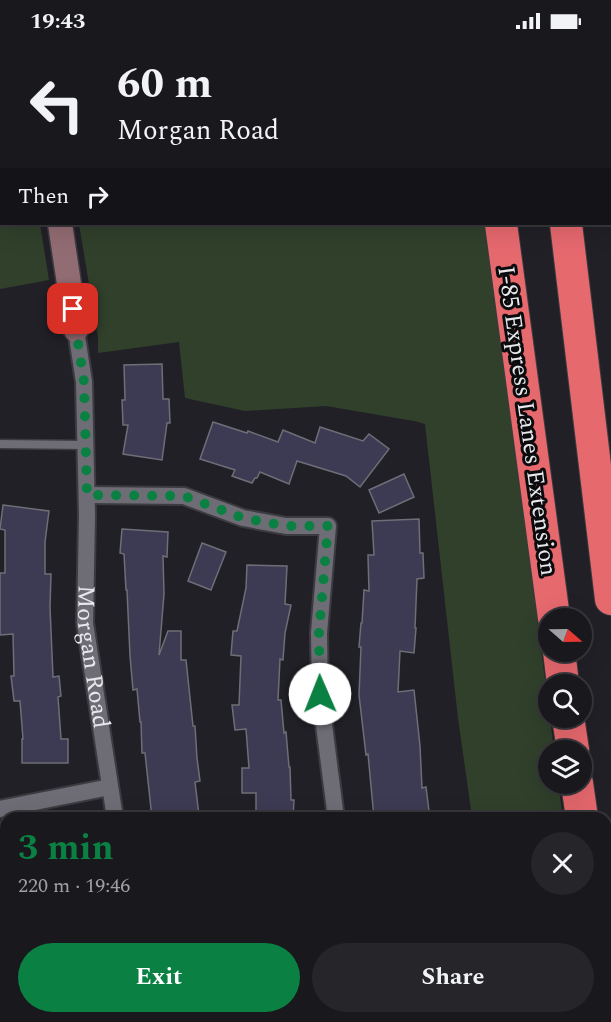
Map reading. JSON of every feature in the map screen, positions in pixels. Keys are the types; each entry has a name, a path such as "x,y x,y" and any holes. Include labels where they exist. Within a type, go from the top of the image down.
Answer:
{"highway":[{"name":"I-85 Express Lanes Extension","path":"501,225 553,608"},
{"path":"566,225 611,599"},
{"path":"579,794 581,812"}],"street":[{"name":"Morgan Road","path":"60,225 84,382 87,495 85,623 114,812"},
{"path":"87,495 184,496 243,518 286,526 328,526 319,633 320,694 335,812"},
{"path":"0,809 110,787"}],"lane":[{"path":"0,444 86,445"}],"green space":[{"path":"0,225 40,225 49,280 0,289"},
{"path":"79,225 487,225 538,624 538,662 543,662 544,674 538,674 538,728 551,728 553,740 538,740 538,794 560,794 562,812 471,812 458,718 425,424 326,406 245,411 185,398 179,342 98,353 98,338"}],"building":[{"path":"162,364 163,399 169,399 170,423 167,423 162,460 123,454 128,425 123,425 124,365"},
{"path":"213,422 278,442 283,430 315,443 320,427 363,441 369,434 389,449 360,487 346,476 297,461 289,484 260,472 252,483 232,476 235,470 200,459"},
{"path":"404,474 414,497 379,513 369,490"},
{"path":"3,505 49,511 45,542 45,574 51,574 53,677 59,676 61,739 68,739 68,763 22,763 20,701 14,701 11,676 14,676 13,634 0,635 0,573 5,573 5,530 0,529"},
{"path":"419,519 420,553 423,553 424,578 417,579 414,653 400,651 398,692 414,690 422,788 426,787 429,811 373,812 359,695 361,647 359,647 364,590 369,591 368,555 374,555 372,521"},
{"path":"122,529 168,532 167,557 163,556 164,594 159,655 168,631 181,631 181,660 186,660 193,726 195,726 200,781 195,782 199,812 151,812 145,753 142,753 137,689 133,690 124,554 120,553"},
{"path":"202,543 226,552 211,590 188,581"},
{"path":"247,565 287,566 285,604 291,605 285,633 283,660 280,659 278,700 281,700 284,733 286,732 293,812 256,812 256,793 242,793 242,768 249,768 246,729 235,730 232,705 239,705 241,656 231,655 233,631 237,631 246,588"}],"route":[{"path":"73,309 84,382 87,495 184,496 243,518 286,526 328,526 319,633 320,694"}]}
